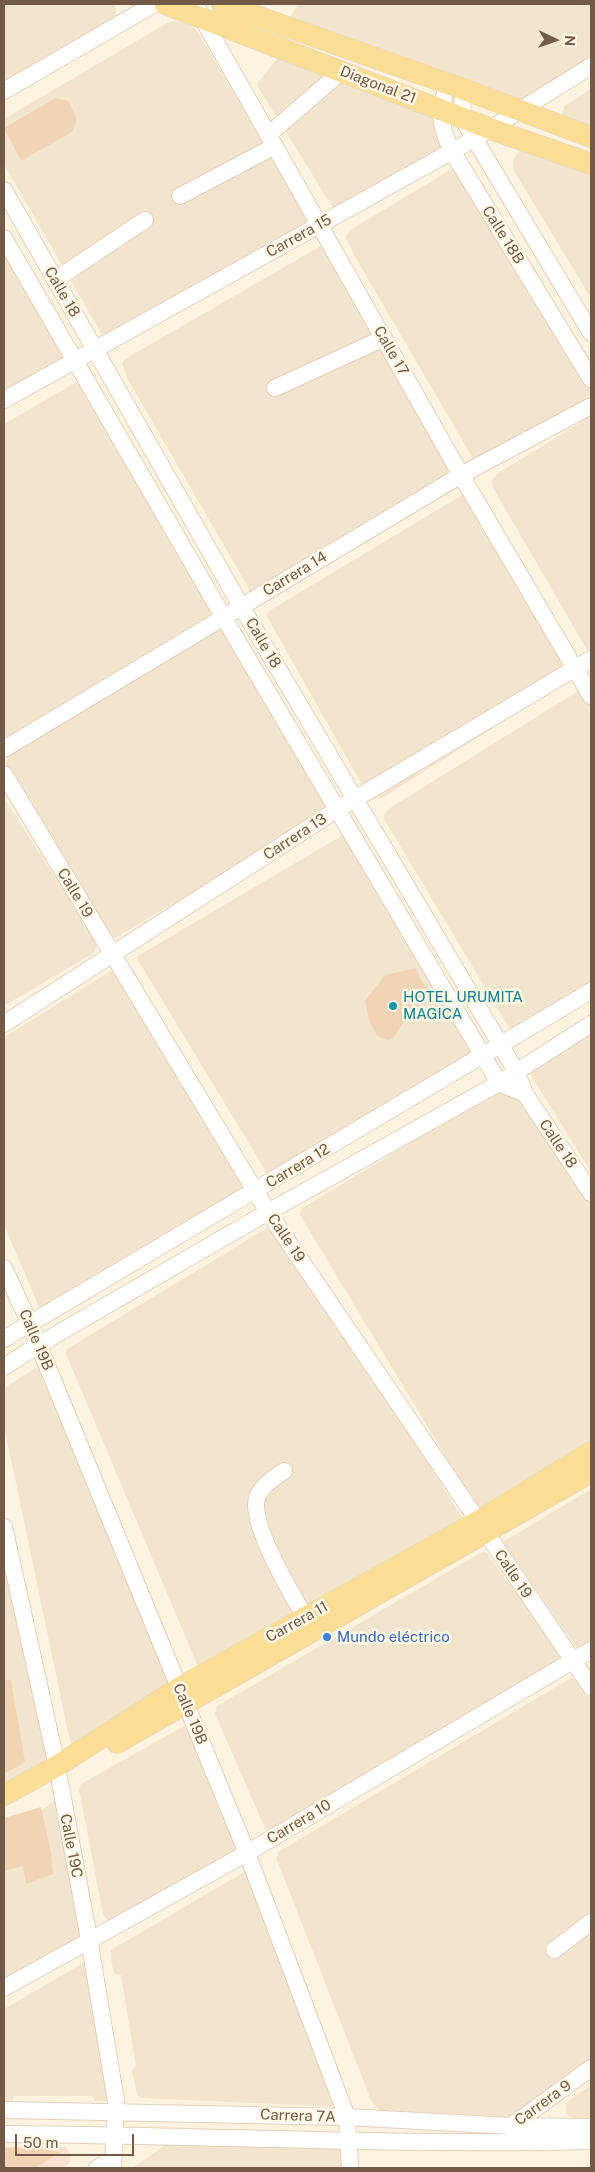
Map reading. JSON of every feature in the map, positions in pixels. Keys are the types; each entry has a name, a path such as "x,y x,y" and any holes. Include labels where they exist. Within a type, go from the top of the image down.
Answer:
{"main road":[{"name":"Diagonal 21","path":"165,4 198,10 226,26 462,118 483,134 591,164"},
{"name":"Diagonal 21","path":"222,4 255,8 591,137"},
{"name":"Carrera 11","path":"481,1528 591,1452"},
{"name":"Carrera 11","path":"4,1808 57,1772 183,1696 481,1528 591,1472"},
{"name":"Carrera 11","path":"4,1795 57,1772"}],"street":[{"path":"4,91 154,4"},
{"path":"226,26 255,8"},
{"name":"Calle 17","path":"198,10 461,475 591,696"},
{"name":"Carrera 15","path":"4,400 483,134 591,66"},
{"path":"180,196 272,140 342,71"},
{"path":"455,86 462,118"},
{"name":"Calle 18B","path":"455,86 441,110 441,128 452,151 591,378"},
{"name":"Calle 18B","path":"483,134 591,333"},
{"name":"Calle 18","path":"4,190 241,606 516,1071 525,1094 591,1193"},
{"path":"55,280 146,220"},
{"name":"Calle 18","path":"4,238 224,618 499,1083"},
{"path":"275,388 384,338"},
{"name":"Carrera 14","path":"4,749 461,475 591,406"},
{"name":"Carrera 13","path":"4,1024 338,809 591,659"},
{"name":"Calle 19","path":"4,774 268,1212 481,1528 591,1687"},
{"name":"Carrera 12","path":"4,1339 591,991"},
{"name":"Carrera 12","path":"4,1367 38,1345 268,1212 499,1083 591,1024"},
{"path":"499,1083 525,1094"},
{"name":"Calle 19B","path":"4,1268 30,1324 247,1853 347,2117 350,2168"},
{"path":"284,1471 261,1489 256,1511 258,1525 266,1544 310,1624"},
{"name":"Calle 19C","path":"4,1527 57,1772 89,1939 115,2092 113,2164"},
{"name":"Carrera 10","path":"4,1988 89,1939 247,1853 591,1650"},
{"path":"554,1950 591,1922"},
{"name":"Carrera 9","path":"499,2144 511,2126 591,2068"},
{"name":"Carrera 7A","path":"4,2110 347,2117 511,2126 591,2126"},
{"name":"Carrera 7A","path":"4,2134 499,2144 591,2141"},
{"path":"97,2168 113,2164"}],"shaded area":[{"path":"4,4 115,4 117,19 4,98"},
{"path":"298,4 591,4 591,64 526,102 290,18"},
{"path":"176,21 191,25 198,32 310,225 104,338 4,164 4,119 167,23"},
{"path":"278,58 429,111 450,145 338,209 333,208 258,87 258,82"},
{"path":"591,89 591,132 562,117 564,106"},
{"path":"522,148 591,170 591,298 514,171 514,158"},
{"path":"462,163 591,376 591,395 484,461 475,462 354,255 346,238 350,230"},
{"path":"4,234 73,354 4,399"},
{"path":"319,247 324,247 454,470 252,594 127,378 122,363 125,359"},
{"path":"82,379 221,612 4,743 4,424"},
{"path":"591,416 591,657 492,486 492,480 497,474"},
{"path":"462,495 467,495 571,674 567,681 384,797 374,799 369,797 266,615 269,611"},
{"path":"214,627 221,628 327,801 326,814 115,938 107,936 5,767 9,754"},
{"path":"578,691 583,692 591,705 591,994 514,1036 384,819 384,814 390,808"},
{"path":"4,798 98,944 94,953 4,1006"},
{"path":"343,835 486,1049 270,1178 136,957"},
{"path":"119,966 257,1191 43,1316 4,1225 4,1037"},
{"path":"591,1035 591,1172 530,1074 538,1067"},
{"path":"506,1085 523,1095 591,1202 591,1457 482,1517 300,1215 301,1209"},
{"path":"269,1227 284,1232 466,1524 202,1676 66,1354 67,1349"},
{"path":"40,1365 186,1685 72,1751 4,1426 4,1388"},
{"path":"591,1489 591,1646 580,1653 503,1542"},
{"path":"4,1523 53,1767 4,1801"},
{"path":"482,1552 487,1553 565,1660 267,1833 215,1714 217,1706"},
{"path":"571,1678 578,1679 591,1698 591,2063 515,2117 381,2110 371,2100 277,1860 278,1852"},
{"path":"191,1722 248,1845 110,1924 103,1914 79,1789 81,1784"},
{"path":"56,1800 89,1939 4,1990 4,1836"},
{"path":"251,1868 343,2107 141,2098 137,2095 132,2070 136,2066 121,1975 114,1974 110,1955 111,1950"},
{"path":"85,1962 112,2098 107,2101 95,2101 92,2096 13,2096 13,2102 4,2102 4,2009"},
{"path":"591,2085 591,2119 577,2119 566,2114 566,2103"},
{"path":"165,2145 354,2148 358,2151 358,2168 132,2168"},
{"path":"4,2147 66,2147 71,2157 70,2162 64,2168 4,2168"}],"building":[{"path":"56,98 68,101 77,119 72,132 21,161 4,128"},
{"name":"HOTEL URUMITA MAGICA","path":"415,968 430,996 427,1003 413,1008 393,1038 388,1040 377,1036 369,1020 365,1001 385,975"},
{"path":"4,1680 11,1680 25,1762 4,1774"},
{"path":"41,1807 51,1853 53,1874 26,1884 23,1866 4,1871 4,1818"},
{"path":"4,2148 61,2152 35,2168 4,2168"}],"place":[{"name":"HOTEL URUMITA MAGICA","path":"393,1006"},
{"name":"Mundo eléctrico","path":"327,1637"}]}
